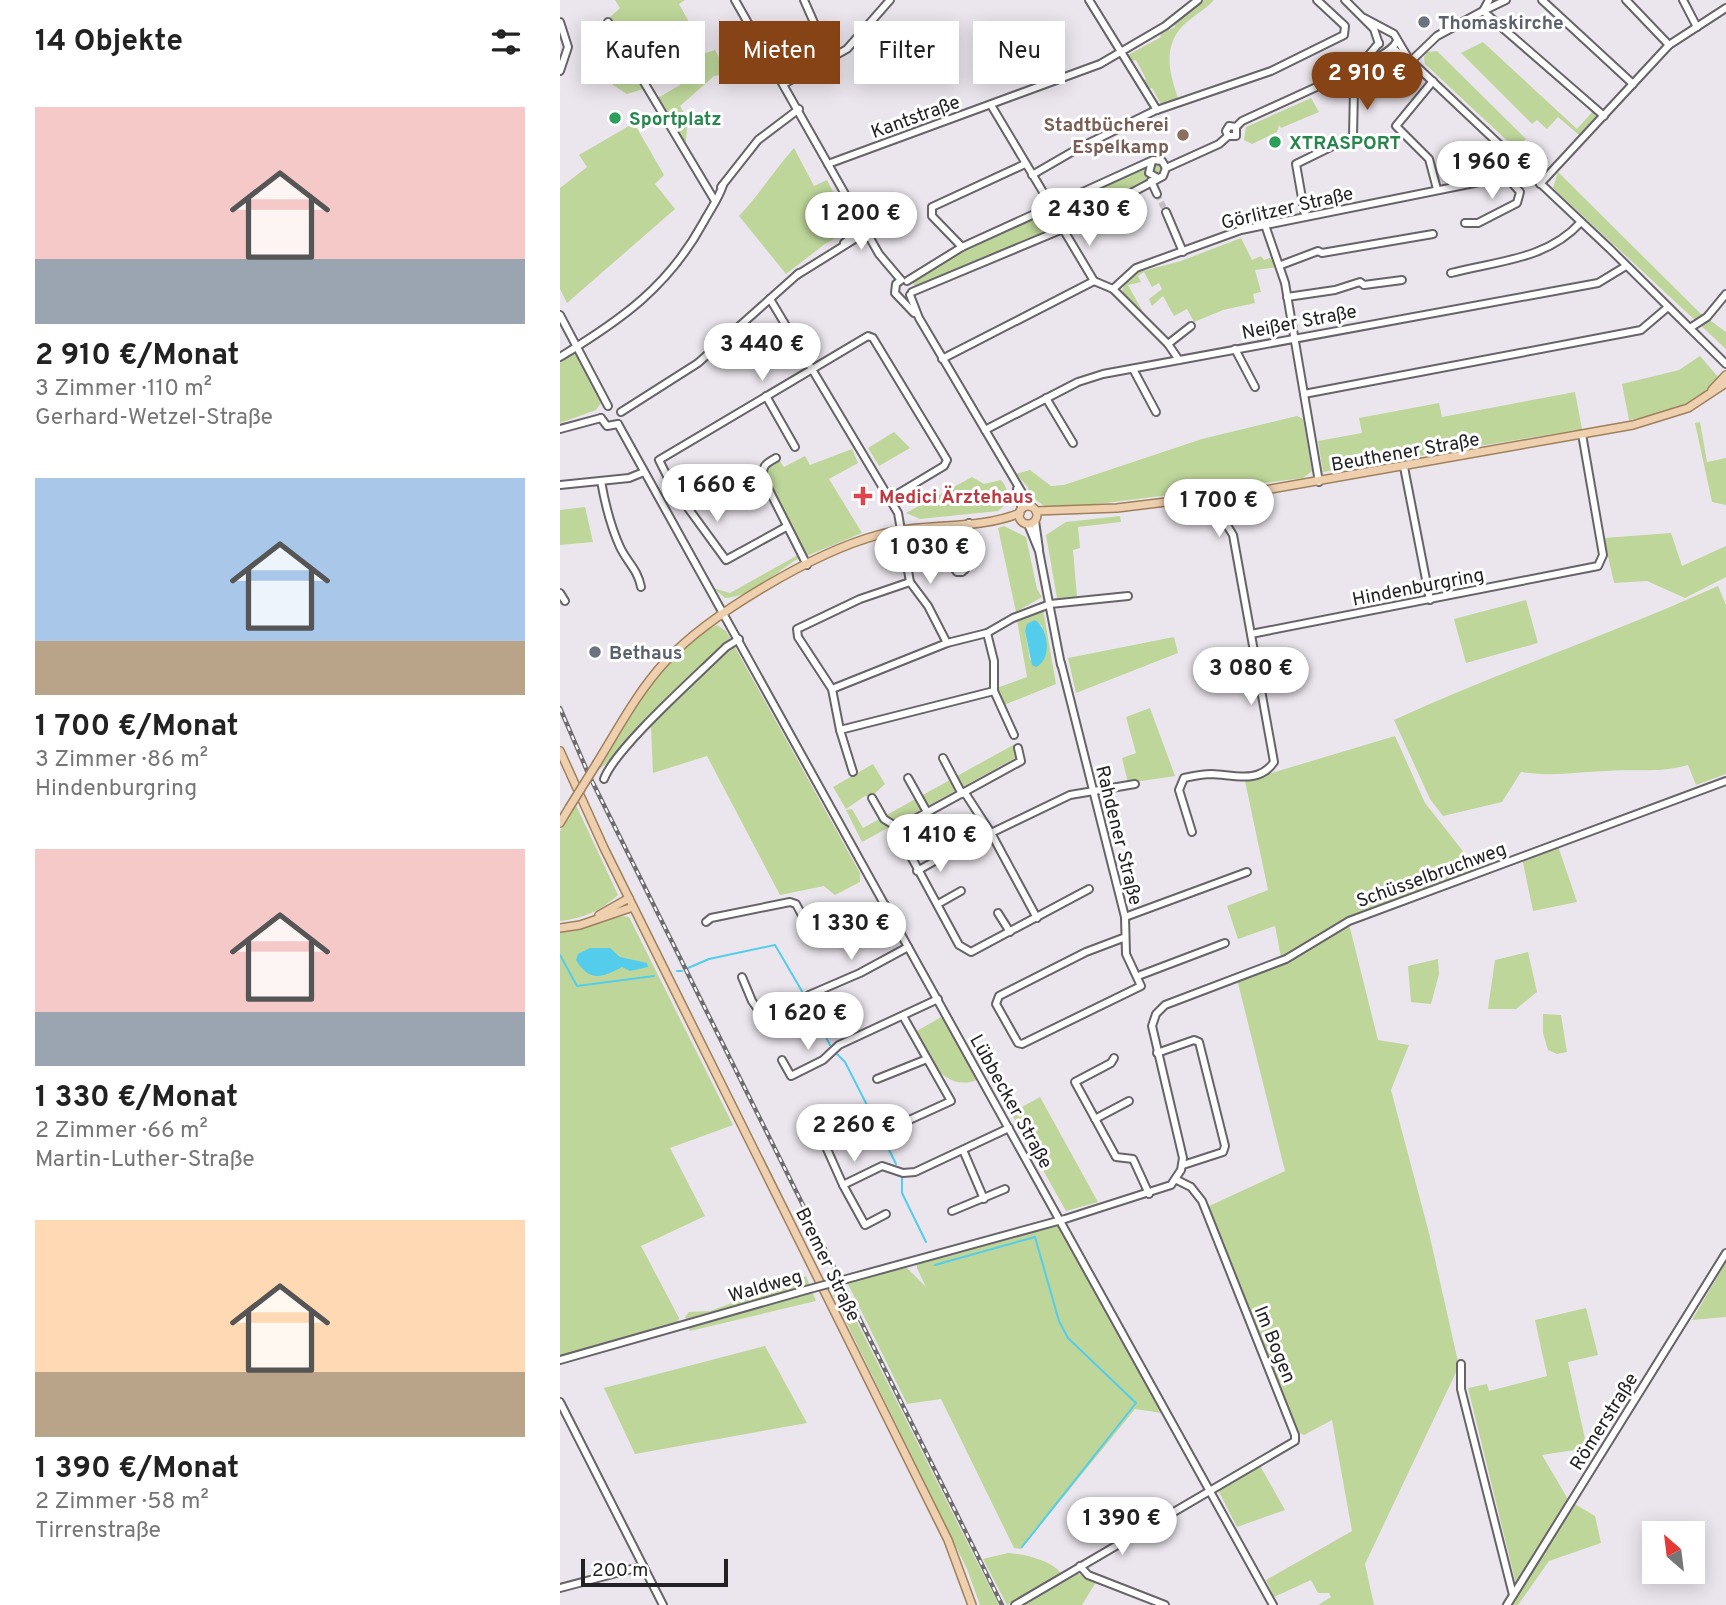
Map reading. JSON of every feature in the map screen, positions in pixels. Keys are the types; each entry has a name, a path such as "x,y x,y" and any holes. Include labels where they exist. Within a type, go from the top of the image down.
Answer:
{"main road":[{"name":"Beuthener Straße","path":"1707,398 1726,375"},
{"name":"Beuthener Straße","path":"560,823 663,664 685,641 723,612 848,545 902,530 1216,496 1404,467 1665,417 1707,398 1726,383"},
{"name":"Bremer Straße","path":"560,751 633,907 948,1540 972,1605"},
{"path":"560,926 591,919 629,898"},
{"path":"560,926 580,925 633,907"}],"street":[{"path":"735,0 747,21"},
{"path":"804,0 813,21"},
{"path":"840,53 847,49 890,0"},
{"path":"1089,0 1157,110"},
{"name":"Kantstraße","path":"828,164 991,105 1123,52 1198,0"},
{"path":"1032,175 1077,149 1157,110 1271,71 1343,35 1345,26 1317,0"},
{"path":"1166,168 1161,161 1153,160 962,247 904,280 894,290 902,298 1063,229 1151,179 1161,177 1166,168 1219,144 1228,136 1227,128 1236,127 1241,121 1354,72 1391,46 1394,34 1364,18 1345,0"},
{"path":"1483,11 1489,0"},
{"path":"1411,61 1437,36 1506,0"},
{"path":"1542,0 1633,84"},
{"path":"1626,0 1669,45"},
{"path":"1683,0 1697,27"},
{"path":"1540,184 1669,45 1726,8"},
{"path":"1483,11 1604,116"},
{"path":"1364,18 1379,41 1391,46 1433,81 1690,328 1723,356 1726,363"},
{"path":"560,22 568,47 560,71"},
{"path":"1305,215 1296,164 1353,136 1354,72 1386,31"},
{"path":"1433,81 1396,126 1429,159 1437,189"},
{"path":"645,84 715,201"},
{"path":"784,84 885,265 904,280"},
{"path":"991,105 1052,207"},
{"path":"560,357 620,318 668,276 688,250 723,185 758,139 799,109"},
{"path":"1153,160 1148,167 1157,194"},
{"path":"1465,223 1478,223 1516,205 1520,192 1505,175 1517,162"},
{"path":"962,247 932,216 932,207 1025,164"},
{"name":"Görlitzer Straße","path":"1113,289 1136,268 1265,225 1505,175"},
{"path":"1166,212 1183,252"},
{"path":"1451,273 1514,261 1526,254 1548,250 1581,222"},
{"path":"1265,225 1281,265 1319,482"},
{"path":"1063,229 1094,281 1113,289 1168,344 1179,360"},
{"path":"621,412 616,406 608,406 602,410 601,418 607,426 618,424 621,412 698,363 799,273 858,232 866,232"},
{"path":"1281,265 1318,251 1322,253 1433,234"},
{"name":"Neißer Straße","path":"985,430 1083,380 1235,349 1598,283 1626,266"},
{"name":"Rahdener Straße","path":"904,280 912,286 911,294 919,318 985,430 1029,515 1039,551 1061,663 1125,917 1123,938 1126,954 1141,986 1022,1044 1015,1040 996,1004 999,996 1123,938"},
{"path":"1287,297 1335,290 1360,282 1364,285 1402,280"},
{"path":"942,359 1094,281"},
{"path":"1690,328 1707,317 1726,294"},
{"name":"Rahdener Straße","path":"902,298 919,318"},
{"path":"771,299 898,513 910,582 928,606 947,643"},
{"path":"1304,394 1641,330 1668,307"},
{"path":"560,315 608,406"},
{"path":"1168,344 1191,326"},
{"path":"786,527 726,560 672,486 659,460 868,336 873,338 947,461 889,499"},
{"path":"1235,349 1255,387"},
{"path":"1133,369 1156,412"},
{"path":"766,396 796,447"},
{"path":"1046,398 1073,443"},
{"path":"560,429 601,418"},
{"name":"Lübbecker Straße","path":"618,424 1273,1605"},
{"name":"Hindenburgring","path":"1251,634 1598,566 1603,555 1582,434"},
{"path":"776,458 762,470 786,527 807,565"},
{"path":"1404,467 1430,600"},
{"path":"560,485 629,478 644,472"},
{"path":"601,481 612,528 622,551 639,575 640,587"},
{"path":"1192,832 1179,790 1184,778 1211,774 1245,778 1268,770 1274,762 1233,535 1219,512 1216,496"},
{"path":"946,526 951,564 957,572 962,572 969,566 969,523"},
{"path":"853,772 840,730 832,688 798,637 797,629 860,599 910,582"},
{"path":"560,593 565,601"},
{"path":"832,688 947,643 987,633 1013,618 1049,604 1128,596"},
{"path":"987,633 995,661 995,691 1014,735"},
{"path":"604,779 608,767 656,716 726,647 738,639"},
{"path":"840,730 995,691"},
{"path":"900,829 1021,761 1018,748"},
{"path":"943,758 991,833 1037,918"},
{"path":"908,778 927,812"},
{"name":"Schüsselbruchweg","path":"1157,1053 1152,1026 1156,1014 1165,1005 1286,959 1349,921 1726,781"},
{"path":"991,833 1038,808 1070,795 1135,784"},
{"path":"872,798 884,819 900,829"},
{"path":"900,829 900,836 917,872 965,950 978,950 1089,889"},
{"path":"917,872 949,853"},
{"path":"1125,917 1247,872"},
{"path":"938,904 961,891"},
{"path":"706,922 711,918 790,902 796,904 811,932 818,935 886,905"},
{"path":"998,912 1010,932"},
{"path":"1138,976 1226,943"},
{"path":"742,977 752,1001 766,1021 797,1005 809,995 860,973 908,947"},
{"path":"782,1059 791,1076 823,1060 839,1045 938,999"},
{"path":"900,1121 907,1121 951,1101 903,1016"},
{"path":"1177,1180 1183,1165 1157,1053 1194,1040 1199,1042 1225,1146 1223,1152 1183,1165"},
{"path":"1114,1058 1111,1063 1075,1082 1116,1157 1133,1159 1149,1194"},
{"path":"877,1079 927,1059"},
{"path":"1095,1119 1129,1101"},
{"path":"853,1121 820,1131 821,1140 865,1225 886,1214"},
{"path":"844,1185 882,1166 903,1172 915,1172 1009,1128"},
{"path":"963,1150 984,1199"},
{"name":"Waldweg","path":"560,1360 1163,1190 1177,1180"},
{"name":"Im Bogen","path":"1177,1180 1198,1192 1295,1435 1295,1441 1210,1490"},
{"path":"952,1211 1005,1189"},
{"name":"Römerstraße","path":"1507,1605 1726,1254"},
{"path":"1461,1364 1461,1389 1513,1595"},
{"path":"560,1402 663,1605"},
{"path":"1017,1604 1210,1490"},
{"path":"560,1588 643,1566"},
{"path":"1080,1566 1088,1575 1165,1605"}],"green space":[{"path":"615,0 685,0 679,4 688,21 609,21 608,19 620,8"},
{"path":"1204,0 1214,0 1180,29 1171,45 1171,72 1178,98 1161,104 1152,88 1148,89 1143,81 1146,79 1136,60 1131,61 1128,55 1175,27 1174,24"},
{"path":"1483,42 1577,129 1593,111 1596,116 1579,135 1558,117 1547,129 1537,120 1532,124 1461,53"},
{"path":"715,50 719,57 719,75 705,84 705,51"},
{"path":"1437,51 1526,139 1515,148 1425,64 1424,57 1427,52"},
{"path":"643,84 649,93 643,89 627,94 613,85"},
{"path":"705,84 680,106 688,120 685,149 656,99 680,85"},
{"path":"1311,98 1319,112 1281,128 1279,125 1277,132 1252,144 1244,140 1246,127"},
{"path":"634,123 664,175 655,184 675,209 567,303 560,289 560,188 587,167 579,155"},
{"path":"794,148 814,186 827,180 852,229 825,244 786,274 739,216"},
{"path":"1156,162 1160,163 1164,170 1160,175 1046,235 916,288 911,280 961,250"},
{"path":"1558,172 1700,313 1726,332 1726,349 1553,188"},
{"path":"1241,238 1252,260 1261,256 1264,260 1273,257 1277,267 1255,270 1261,292 1253,294 1255,303 1223,310 1194,322 1187,309 1174,316 1163,296 1152,306 1149,299 1162,289 1159,283 1152,287 1144,272 1138,276 1141,282 1128,285 1148,321 1122,293 1124,284 1136,273 1181,261"},
{"path":"575,353 579,355 601,403 596,410 560,423 560,362"},
{"path":"1700,356 1719,378 1709,388 1678,407 1629,420 1622,384 1679,370"},
{"path":"1575,392 1582,429 1323,472 1318,441 1362,433 1359,418 1439,403 1442,417"},
{"path":"1297,416 1303,419 1312,471 1303,478 1066,508 1046,507 1028,495 1028,487 1016,474 1030,470 1051,486 1064,485 1202,439"},
{"path":"1700,422 1707,462 1726,458 1726,505 1712,502 1695,423"},
{"path":"894,432 910,448 879,466 868,448"},
{"path":"852,449 858,463 829,479 862,533 804,557 765,471 779,460 784,467 805,456 810,465"},
{"path":"972,477 984,484 1001,480 1007,496 1002,508 998,511 920,519 906,513"},
{"path":"585,507 593,542 560,545 560,510"},
{"path":"1120,516 1121,522 1078,527 1080,548 1073,550 1077,597 1057,598 1046,535 1066,522"},
{"path":"1004,526 1026,537 1037,589 1042,597 1016,612 998,528"},
{"path":"1671,533 1682,566 1726,546 1726,577 1685,598 1647,581 1614,583 1604,538"},
{"path":"798,555 799,558 764,582 735,597 725,598 713,588 730,593"},
{"path":"1718,586 1726,605 1726,774 1696,785 1688,765 1658,770 1555,774 1521,772 1502,802 1443,816 1430,799 1394,720"},
{"path":"1526,600 1538,643 1466,663 1454,619"},
{"path":"1043,609 1056,684 1004,705 997,688 1027,677 1017,620","holes":["1035,620 1042,626 1046,649 1030,660 1025,631"]},
{"path":"717,625 726,631 860,873 860,882 835,895 824,886 780,895 707,756 653,773 651,727 596,772 633,709 661,669 696,637"},
{"path":"1174,637 1178,653 1076,693 1068,658"},
{"path":"1150,708 1175,776 1128,783 1122,758 1136,753 1126,717"},
{"path":"1395,736 1425,803 1477,869 1346,918 1281,957 1275,926 1238,939 1227,906 1268,890 1245,781"},
{"path":"1015,744 1019,756 862,842 846,810 852,809 863,828"},
{"path":"873,764 885,784 871,797 865,796 846,809 833,787"},
{"path":"576,805 618,895 591,913 560,921 560,831"},
{"path":"1558,846 1577,902 1533,911 1522,858"},
{"path":"623,916 629,917 733,1125 670,1148 705,1216 641,1246 679,1318 678,1322 560,1356 560,931"},
{"path":"1349,924 1378,1040 1409,1045 1391,1090 1429,1233 1459,1366 1365,1564 1374,1605 1318,1605 1331,1597 1329,1593 1318,1593 1311,1580 1274,1597 1266,1580 1352,1531 1332,1420 1304,1435 1297,1432 1207,1207 1285,1171 1237,979 1286,960"},
{"path":"1528,952 1537,992 1516,1009 1488,1009 1495,960"},
{"path":"1438,959 1439,974 1431,1004 1411,1002 1408,966"},
{"path":"1543,1014 1561,1015 1567,1052 1557,1054 1548,1050 1543,1033"},
{"path":"943,1016 980,1079 956,1082 947,1078 926,1053 915,1032"},
{"path":"1040,1097 1098,1202 1066,1211 1011,1113"},
{"path":"1059,1225 1162,1413 1135,1409 1021,1549 1014,1548 941,1399 907,1404 847,1282 904,1265 926,1287 917,1262"},
{"path":"1726,1262 1726,1317 1692,1320"},
{"path":"806,1276 816,1301 690,1331 685,1317 689,1312 710,1311"},
{"path":"839,1286 999,1605 980,1605 967,1569 830,1289"},
{"path":"1586,1308 1598,1355 1568,1362 1587,1448 1542,1455 1569,1501 1516,1584 1468,1388 1487,1384 1489,1391 1547,1376 1535,1320"},
{"path":"765,1346 807,1423 635,1454 604,1388"},
{"path":"1259,1464 1285,1510 1237,1527 1217,1488"},
{"path":"1573,1503 1595,1516 1601,1543 1549,1561 1518,1605 1509,1605"},
{"path":"1008,1553 1044,1561 1061,1573 1007,1605 983,1559"},
{"path":"1076,1573 1096,1582 1082,1605 1022,1605"}],"water":[{"path":"1035,620 1043,630 1047,644 1045,658 1036,667 1032,665 1025,631 1027,624"},
{"path":"590,948 610,948 620,957 647,963 648,967 630,971 622,967 608,974 591,975 576,960 578,954"}],"waterway":[{"path":"688,968 709,959 775,945 803,993"},
{"path":"560,955 577,986 654,976"},
{"path":"677,971 682,971"},
{"path":"807,1001 830,1045"},
{"path":"835,1052 845,1062 869,1109"},
{"path":"870,1111 896,1164"},
{"path":"902,1177 902,1193 926,1242"},
{"path":"935,1265 1035,1237 1059,1321 1068,1338 1136,1403 1022,1547"}],"tunnel":[{"path":"1157,194 1166,212"}],"railway":[{"path":"560,708 588,773 1002,1605"}],"place":[{"name":"Thomaskirche","path":"1424,22"},
{"name":"Sportplatz","path":"615,118"},
{"name":"Stadtbücherei Espelkamp","path":"1183,135"},
{"name":"XTRASPORT","path":"1275,142"},
{"name":"Medici Ärztehaus","path":"863,496"},
{"name":"Bethaus","path":"595,652"}]}
